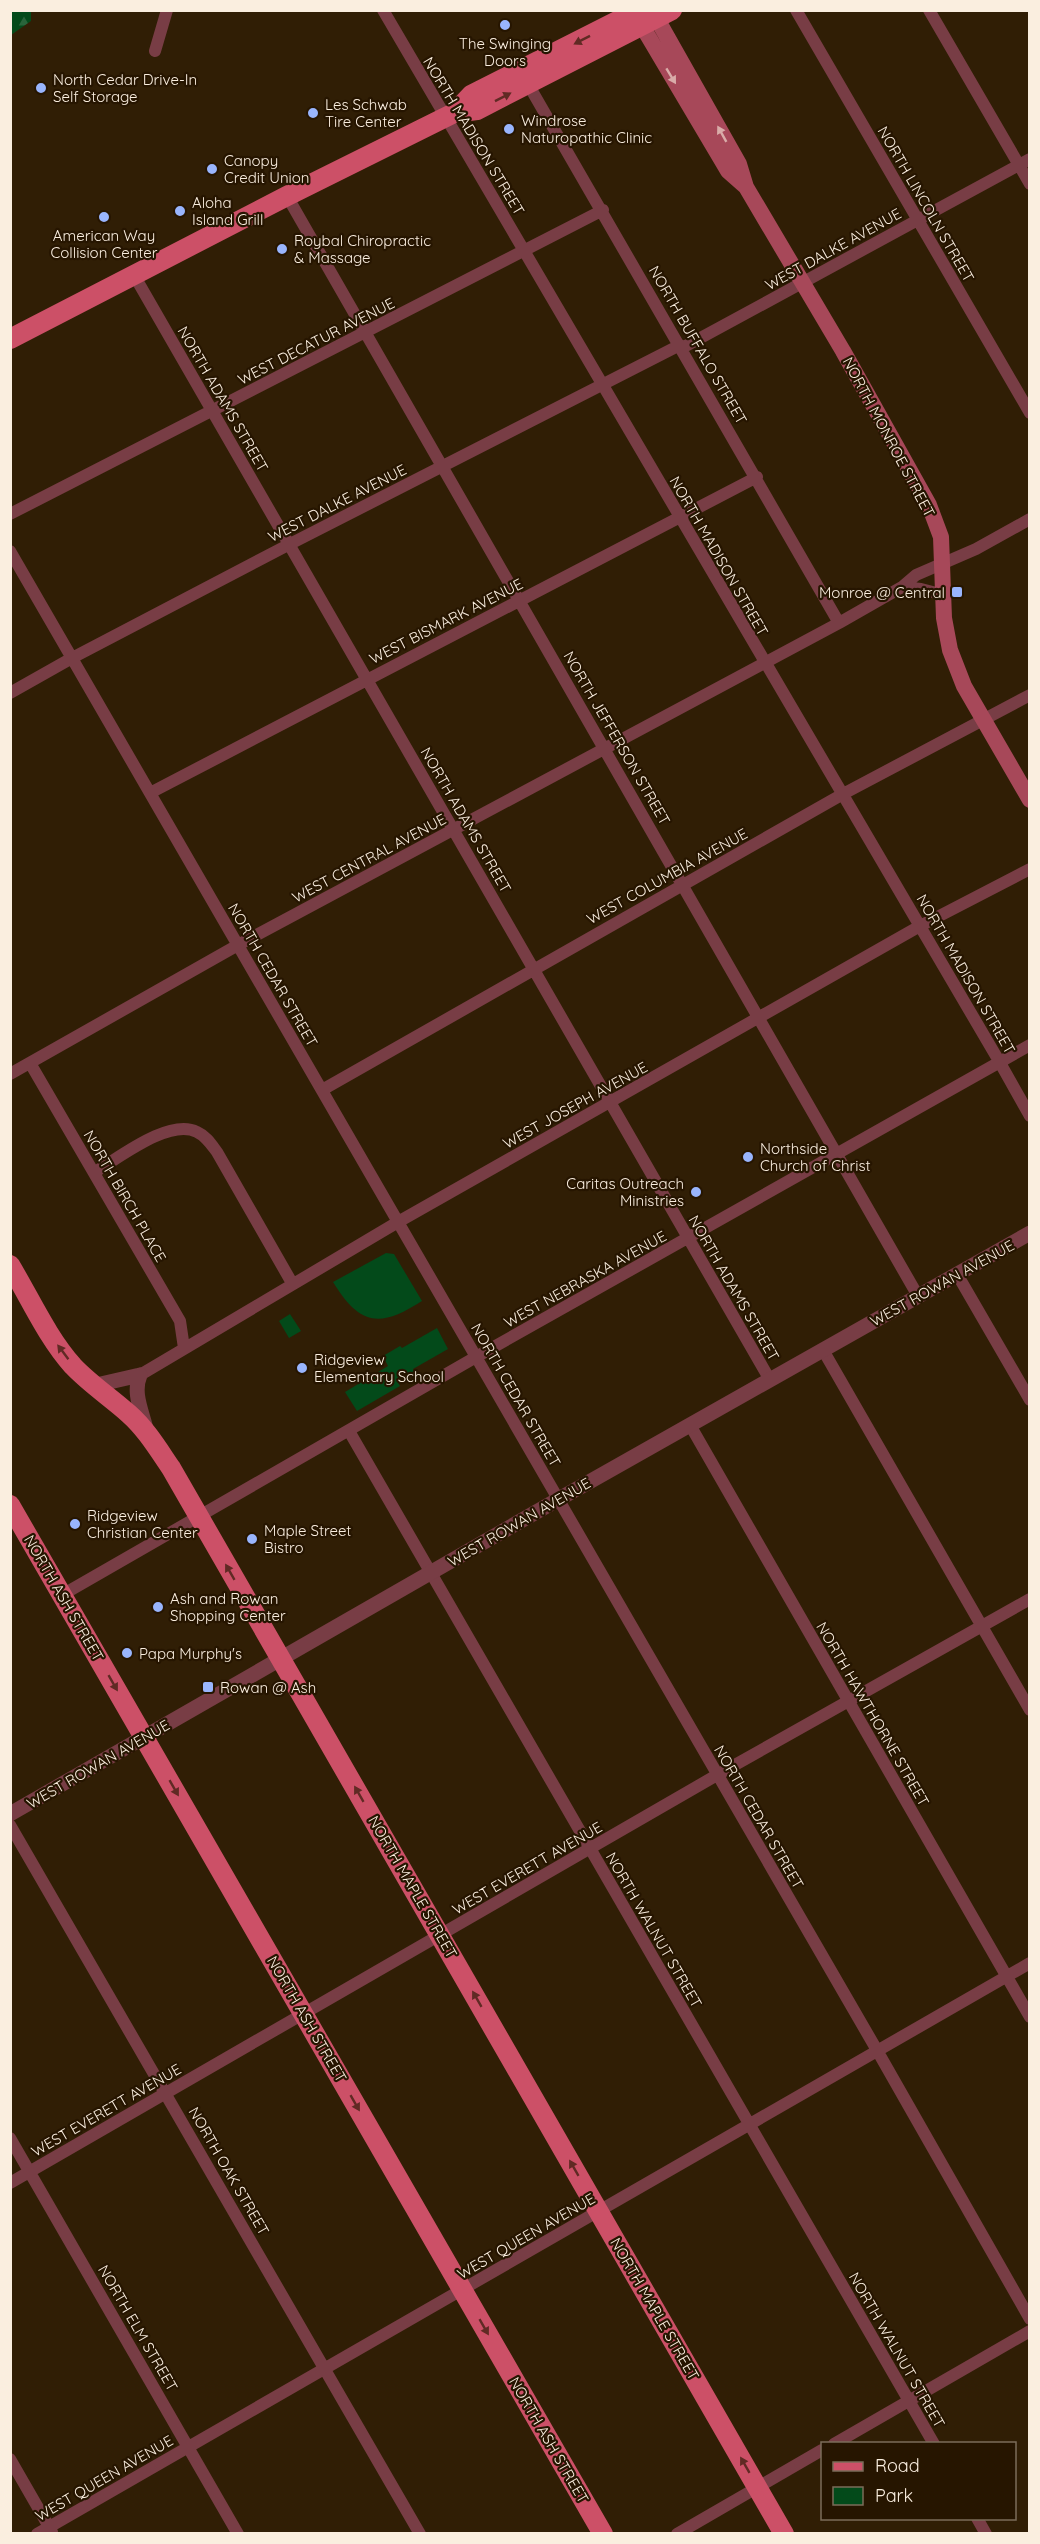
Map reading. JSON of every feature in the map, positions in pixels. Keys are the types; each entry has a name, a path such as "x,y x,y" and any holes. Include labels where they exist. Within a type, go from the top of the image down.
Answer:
{"main road":[{"path":"450,116 471,95 647,14"},
{"path":"10,339 287,196 450,116 477,110 528,84 647,14"},
{"name":"NORTH MONROE STREET","path":"647,14 739,164 746,187 929,505 941,537 944,564 944,618 950,650 964,686 1029,800"},
{"name":"NORTH MAPLE STREET","path":"10,1265 56,1343 92,1386 129,1413 147,1433 171,1468 784,2534"},
{"name":"NORTH ASH STREET","path":"10,1505 603,2534"}],"street":[{"path":"155,51 167,10"},
{"name":"NORTH MADISON STREET","path":"383,10 450,116 601,383 999,1061 1029,1116"},
{"name":"NORTH LINCOLN STREET","path":"796,10 1029,413"},
{"path":"928,10 1024,162 1029,184"},
{"name":"NORTH BUFFALO STREET","path":"528,84 840,623"},
{"name":"WEST DALKE AVENUE","path":"10,693 72,658 601,383 681,346 802,283 1024,162"},
{"name":"NORTH JEFFERSON STREET","path":"287,196 918,1296"},
{"name":"WEST DECATUR AVENUE","path":"10,514 603,210"},
{"name":"NORTH ADAMS STREET","path":"134,276 770,1380"},
{"name":"WEST BISMARK AVENUE","path":"150,793 757,477"},
{"name":"WEST CENTRAL AVENUE","path":"10,1074 238,945 765,664 902,587 916,576 944,564 1029,519"},
{"name":"NORTH CEDAR STREET","path":"10,551 878,2052 1029,2319"},
{"path":"902,587 921,588 944,595"},
{"name":"WEST COLUMBIA AVENUE","path":"321,1090 843,794 1029,695"},
{"name":"WEST JOSEPH AVENUE","path":"140,1375 398,1222 920,926 1029,869"},
{"name":"WEST NEBRASKA AVENUE","path":"62,1595 476,1357 1029,1045"},
{"name":"NORTH BIRCH PLACE","path":"30,1063 180,1321 184,1348"},
{"path":"95,1172 161,1134 175,1129 198,1132 206,1137 217,1152 292,1283"},
{"name":"WEST ROWAN AVENUE","path":"10,1814 1029,1233"},
{"path":"957,1274 1029,1400"},
{"path":"822,1350 1029,1710"},
{"path":"92,1386 140,1375"},
{"path":"140,1375 136,1385 136,1394 142,1408 147,1433"},
{"name":"NORTH HAWTHORNE STREET","path":"690,1425 1029,2018"},
{"name":"NORTH WALNUT STREET","path":"349,1431 933,2442"},
{"name":"WEST EVERETT AVENUE","path":"10,2183 1029,1599"},
{"name":"NORTH OAK STREET","path":"10,1825 420,2534"},
{"name":"WEST QUEEN AVENUE","path":"37,2534 51,2530 325,2368 1029,1964"},
{"name":"NORTH ELM STREET","path":"10,2138 238,2534"},
{"path":"837,2442 1029,2331"},
{"path":"677,2534 821,2451"},
{"path":"10,2459 51,2530"},
{"path":"978,2520 986,2534"}],"green space":[{"path":"11,10 31,11 31,21 11,35"},
{"path":"386,1253 394,1254 422,1301 394,1316 372,1318 352,1307 333,1282"},
{"path":"290,1314 301,1331 289,1338 279,1321"},
{"path":"437,1328 448,1349 397,1381 400,1386 357,1411 345,1392 388,1366 383,1356"}],"place":[{"name":"The Swinging Doors","path":"505,25"},
{"name":"North Cedar Drive-In Self Storage","path":"41,88"},
{"name":"Les Schwab Tire Center","path":"313,113"},
{"name":"Windrose Naturopathic Clinic","path":"509,129"},
{"name":"Canopy Credit Union","path":"212,169"},
{"name":"Aloha Island Grill","path":"180,211"},
{"name":"American Way Collision Center","path":"104,217"},
{"name":"Roybal Chiropractic & Massage","path":"282,249"},
{"name":"Monroe @ Central","path":"957,592"},
{"name":"Northside Church of Christ","path":"748,1157"},
{"name":"Caritas Outreach Ministries","path":"696,1192"},
{"name":"Ridgeview Elementary School","path":"302,1368"},
{"name":"Ridgeview Christian Center","path":"75,1524"},
{"name":"Maple Street Bistro","path":"252,1539"},
{"name":"Ash and Rowan Shopping Center","path":"158,1607"},
{"name":"Papa Murphy's","path":"127,1653"},
{"name":"Rowan @ Ash","path":"208,1687"}]}
